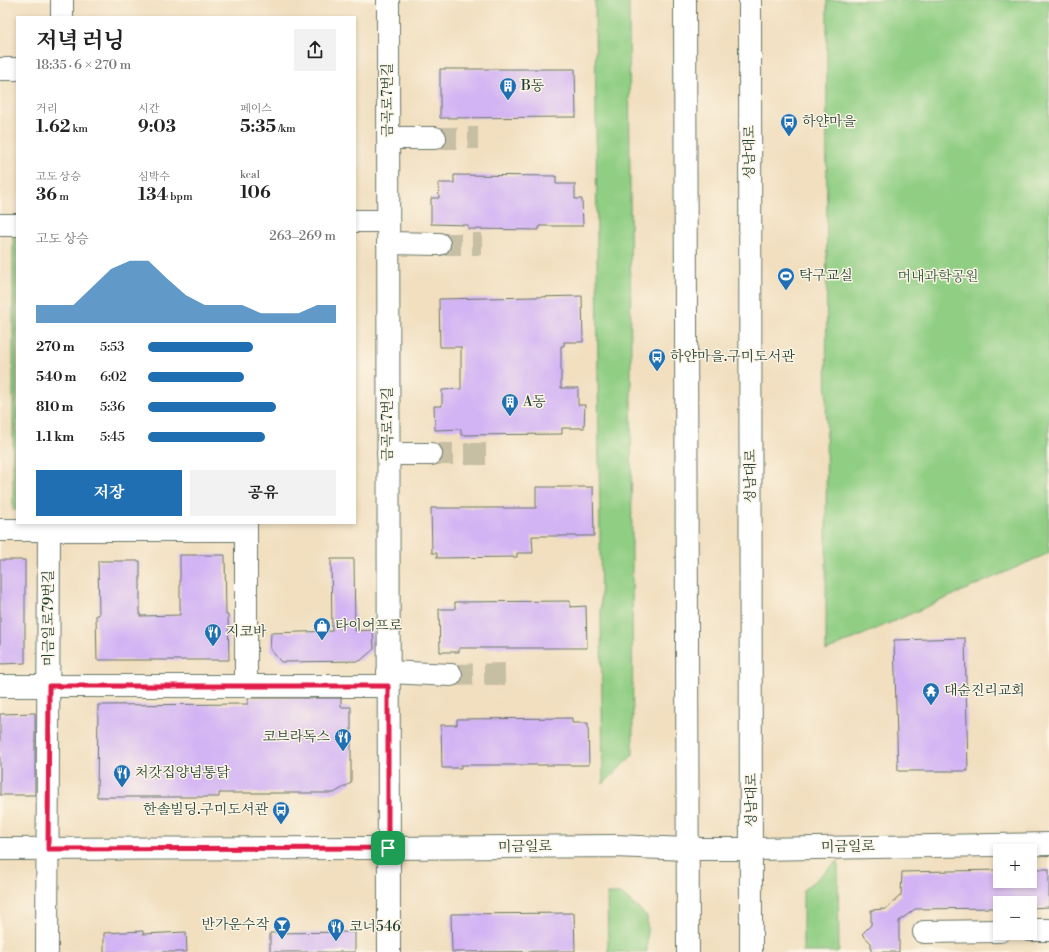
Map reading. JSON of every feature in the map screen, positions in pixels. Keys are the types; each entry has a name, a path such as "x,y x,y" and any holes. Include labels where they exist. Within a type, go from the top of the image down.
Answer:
{"street":[{"path":"62,0 62,16"},
{"name":"금곡로7번길","path":"388,0 389,952"},
{"path":"685,0 688,952"},
{"name":"성남대로","path":"750,0 752,952"},
{"path":"0,69 16,69"},
{"path":"388,138 436,138"},
{"path":"356,221 388,221"},
{"path":"0,225 16,225"},
{"path":"388,243 439,244"},
{"path":"388,454 431,454"},
{"path":"0,530 49,530 122,527 246,527 246,686"},
{"name":"미금일로79번길","path":"48,952 48,849 56,686 49,530"},
{"path":"0,686 246,686 451,675"},
{"name":"미금일로","path":"0,849 614,846 687,849 752,849 1049,844"},
{"path":"1037,930 1049,930"},
{"path":"924,932 993,931"}],"green space":[{"path":"595,0 629,0 633,755 603,784 598,375"},
{"name":"머내과학공원","path":"827,0 1049,0 1049,553 826,651"},
{"path":"13,231 16,231 16,510 13,510"},
{"path":"838,861 839,952 803,952 803,890"},
{"path":"607,894 621,894 647,916 647,952 608,952"}],"building":[{"name":"B동","path":"440,69 575,69 576,117 440,118"},
{"path":"454,175 556,176 556,184 575,184 575,199 582,199 583,226 539,226 539,230 468,229 468,225 431,224 431,198 439,198 438,183 454,183"},
{"path":"582,296 583,342 564,342 564,346 561,346 561,388 578,388 578,405 585,405 584,428 562,428 562,434 461,435 461,429 435,430 434,406 442,406 442,390 461,389 461,347 440,347 439,299"},
{"path":"536,487 593,487 594,536 532,536 533,553 517,553 517,557 437,558 437,553 432,553 431,508 536,508"},
{"path":"180,555 225,555 226,615 228,615 229,660 97,660 96,615 99,615 98,561 140,561 140,616 180,615"},
{"name":"타이어프로","path":"331,559 354,559 355,631 373,630 374,649 360,661 281,662 270,649 271,633 332,631"},
{"path":"0,560 25,560 25,663 0,664"},
{"path":"570,601 570,607 586,606 587,648 459,648 459,652 440,652 439,609 455,609 455,602"},
{"name":"대순진리교회","path":"965,638 968,771 898,771 894,640"},
{"path":"248,698 341,698 341,707 351,707 351,783 334,793 219,793 219,797 97,797 98,705 248,704"},
{"path":"35,713 35,795 0,795 0,714"},
{"path":"572,718 572,723 588,723 589,765 461,765 461,768 442,768 441,725 457,725 457,719"},
{"path":"1037,869 1049,869 1049,907 1037,908 1037,896 993,896 993,908 915,909 899,921 899,952 871,952 871,943 862,934 871,925 871,910 886,909 901,895 902,872 993,870 993,888 1037,888"},
{"path":"574,913 575,951 452,952 451,914"},
{"path":"143,931 143,934 186,932 187,952 104,952 104,933"},
{"path":"355,932 355,952 270,952 270,933"}],"tunnel":[{"path":"435,138 478,138"},
{"path":"439,244 482,244"},
{"path":"431,454 496,454"},
{"path":"451,675 505,674"}],"place":[{"name":"B동","path":"508,101"},
{"name":"하얀마을","path":"789,137"},
{"name":"탁구교실","path":"786,291"},
{"name":"하얀마을.구미도서관","path":"657,372"},
{"name":"A동","path":"510,417"},
{"name":"타이어프로","path":"322,641"},
{"name":"지코바","path":"213,647"},
{"name":"대순진리교회","path":"931,706"},
{"name":"코브라독스","path":"343,752"},
{"name":"처갓집양념통닭","path":"122,788"},
{"name":"한솔빌딩.구미도서관","path":"281,825"},
{"name":"반가운수작","path":"282,940"},
{"name":"코너546","path":"336,942"}],"route":[{"path":"49,686 388,686 388,848 48,849 49,686"}]}
